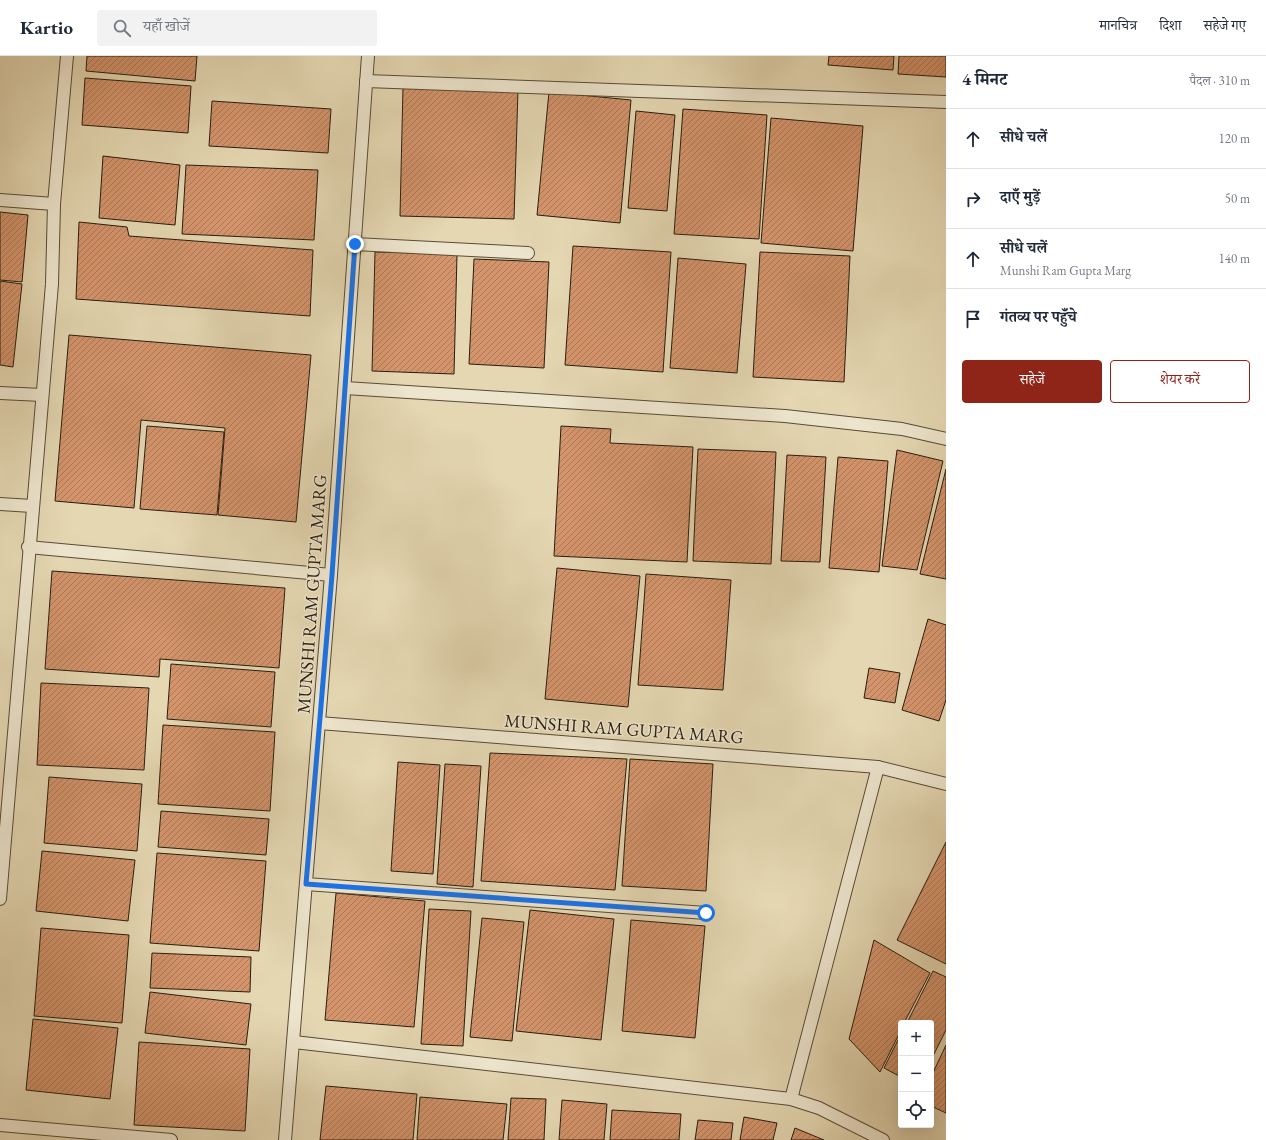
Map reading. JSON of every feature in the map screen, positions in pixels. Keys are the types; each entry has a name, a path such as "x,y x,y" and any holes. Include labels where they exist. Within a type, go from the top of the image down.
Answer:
{"lane":[{"path":"0,899 28,547 52,284 54,204 68,56"},
{"name":"MUNSHI RAM GUPTA MARG","path":"368,56 332,575 319,723 878,767 946,784"},
{"path":"366,81 946,102"},
{"path":"0,200 54,204"},
{"path":"355,244 528,253"},
{"path":"345,388 785,416 902,429 946,439"},
{"path":"0,393 42,395"},
{"path":"0,504 32,506"},
{"path":"28,547 332,575"},
{"path":"285,1140 319,723"},
{"path":"791,1099 878,767"},
{"path":"306,884 706,913"},
{"path":"294,1042 791,1099 819,1108 883,1140"},
{"path":"0,1125 172,1140"}],"building":[{"path":"87,56 197,56 195,81 86,71"},
{"path":"829,56 894,56 893,70 828,65"},
{"path":"899,56 946,56 946,77 898,74"},
{"path":"85,78 191,86 188,133 82,125"},
{"path":"403,87 518,90 514,219 400,216"},
{"path":"549,92 631,100 620,223 537,215"},
{"path":"212,101 331,109 328,153 209,146"},
{"path":"683,109 767,115 759,239 674,234"},
{"path":"636,111 675,115 667,211 628,208"},
{"path":"771,118 863,126 853,251 761,243"},
{"path":"103,156 180,165 175,225 99,218"},
{"path":"186,165 318,170 314,240 182,234"},
{"path":"0,212 28,215 22,282 0,280"},
{"path":"79,222 127,227 129,236 313,250 310,316 76,299"},
{"path":"573,246 671,252 663,372 565,365"},
{"path":"375,252 457,254 454,374 372,371"},
{"path":"760,252 850,256 844,382 753,377"},
{"path":"678,258 746,264 737,373 670,368"},
{"path":"474,259 549,262 544,368 469,364"},
{"path":"0,281 22,284 13,367 0,365"},
{"path":"69,335 311,355 296,522 218,515 225,428 141,420 134,508 55,501"},
{"path":"147,426 224,432 217,515 140,509"},
{"path":"561,426 611,429 610,443 693,447 687,562 554,556"},
{"path":"698,449 776,452 771,564 693,561"},
{"path":"897,450 943,461 917,570 882,566"},
{"path":"787,455 826,457 820,562 781,561"},
{"path":"838,457 888,461 879,572 829,568"},
{"path":"946,469 946,579 920,574"},
{"path":"557,568 640,576 628,707 545,699"},
{"path":"52,571 285,588 279,668 160,659 159,677 45,669"},
{"path":"646,574 731,580 723,690 638,685"},
{"path":"928,619 946,625 946,700 939,721 902,710"},
{"path":"171,664 275,672 271,727 167,719"},
{"path":"869,668 900,673 895,703 864,698"},
{"path":"41,683 149,688 144,770 37,765"},
{"path":"163,725 275,732 270,811 158,804"},
{"path":"490,753 627,759 615,890 481,881"},
{"path":"630,759 713,764 706,891 622,886"},
{"path":"398,762 440,765 433,874 391,871"},
{"path":"445,764 481,766 473,887 437,884"},
{"path":"49,777 142,784 137,851 44,843"},
{"path":"161,811 269,819 266,855 158,847"},
{"path":"946,842 946,964 897,940"},
{"path":"42,851 135,860 128,921 36,911"},
{"path":"157,853 266,861 259,951 150,943"},
{"path":"336,893 425,901 414,1027 325,1020"},
{"path":"429,909 471,911 463,1046 421,1044"},
{"path":"530,910 614,919 601,1040 516,1031"},
{"path":"482,918 524,922 512,1041 470,1037"},
{"path":"631,920 705,926 695,1038 622,1031"},
{"path":"41,928 129,935 122,1023 34,1016"},
{"path":"874,940 930,973 906,1020 898,1020 898,1036 880,1072 849,1039"},
{"path":"152,953 251,957 250,992 150,988"},
{"path":"933,971 946,977 946,1030 934,1054 934,1020 908,1020"},
{"path":"150,992 251,1004 246,1045 145,1033"},
{"path":"33,1019 118,1028 110,1099 26,1090"},
{"path":"898,1040 898,1075 884,1068"},
{"path":"139,1042 250,1049 245,1131 134,1125"},
{"path":"946,1045 946,1113 934,1107 934,1071"},
{"path":"326,1086 417,1094 413,1140 320,1140"},
{"path":"420,1097 507,1104 503,1140 417,1140"},
{"path":"511,1098 546,1099 544,1140 508,1140"},
{"path":"562,1100 607,1104 604,1140 559,1140"},
{"path":"612,1110 681,1114 679,1140 610,1140"},
{"path":"744,1117 777,1123 773,1140 740,1140"},
{"path":"698,1120 733,1123 731,1140 695,1140"},
{"path":"795,1128 824,1140 791,1140"}],"route":[{"path":"355,244 332,575 306,884 706,913"}]}
